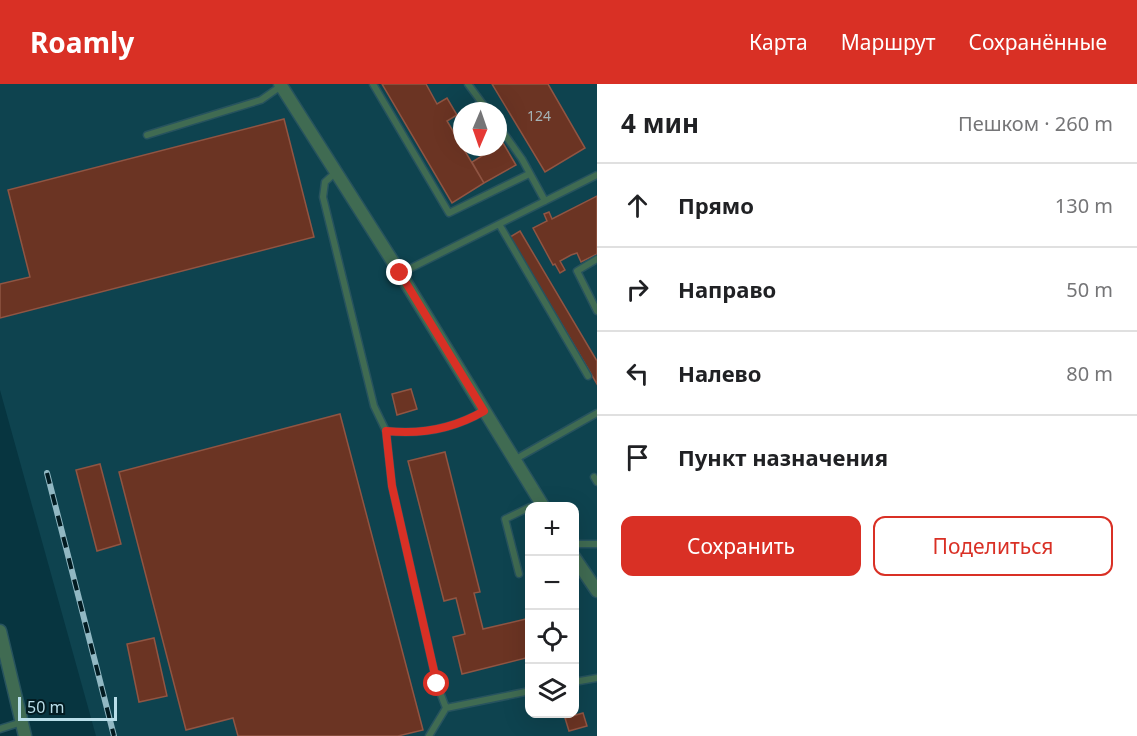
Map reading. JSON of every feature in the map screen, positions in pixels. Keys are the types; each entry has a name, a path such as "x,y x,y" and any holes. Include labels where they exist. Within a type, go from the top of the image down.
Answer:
{"street":[{"path":"281,85 400,273 514,460 534,502"},
{"path":"579,564 597,591"},
{"path":"0,631 25,736"}],"lane":[{"path":"373,84 449,213 529,174"},
{"path":"468,84 481,102"},
{"path":"147,135 261,100 281,85"},
{"path":"507,138 522,159 545,201"},
{"path":"336,172 325,182 323,197 374,406 386,431 392,486 437,684 446,708"},
{"path":"400,273 597,175"},
{"path":"499,224 588,376"},
{"path":"597,259 577,271 597,310"},
{"path":"386,431 409,434 436,431 464,423 484,411"},
{"path":"514,460 597,413"},
{"path":"519,574 505,519 525,510"},
{"path":"579,544 597,544"},
{"path":"579,681 597,678"},
{"path":"429,736 446,708 525,692"},
{"path":"0,729 22,722"}],"shaded area":[{"path":"0,84 597,84 597,736 96,736 0,390"}],"building":[{"path":"382,84 426,84 437,104 447,98 453,108 453,117 447,121 453,131 453,156 468,156 484,183 452,203"},
{"path":"492,84 548,84 585,148 545,172 507,109 507,102 503,102"},
{"path":"284,119 314,237 0,318 0,284 30,277 8,190"},
{"path":"507,150 516,165 484,183 472,162 482,156 507,156"},
{"path":"597,196 597,254 581,262 577,253 571,255 560,261 565,270 560,273 555,264 553,265 533,228 547,221 544,214 549,212 552,219"},
{"path":"520,231 597,361 597,384 510,237"},
{"path":"411,389 417,409 397,415 392,394"},
{"path":"340,414 423,730 398,736 238,736 233,718 186,730 119,472"},
{"path":"445,452 480,592 474,593 483,629 525,619 525,658 462,674 453,637 465,634 456,598 444,601 408,461"},
{"path":"100,464 121,544 97,551 76,470"},
{"path":"154,638 167,696 139,702 127,644"},
{"path":"583,713 587,726 569,731 565,718 579,718 579,714"}],"railway":[{"path":"47,473 114,736"}],"route":[{"path":"400,273 484,411 464,423 436,431 409,434 386,431 392,486 437,684"}]}
